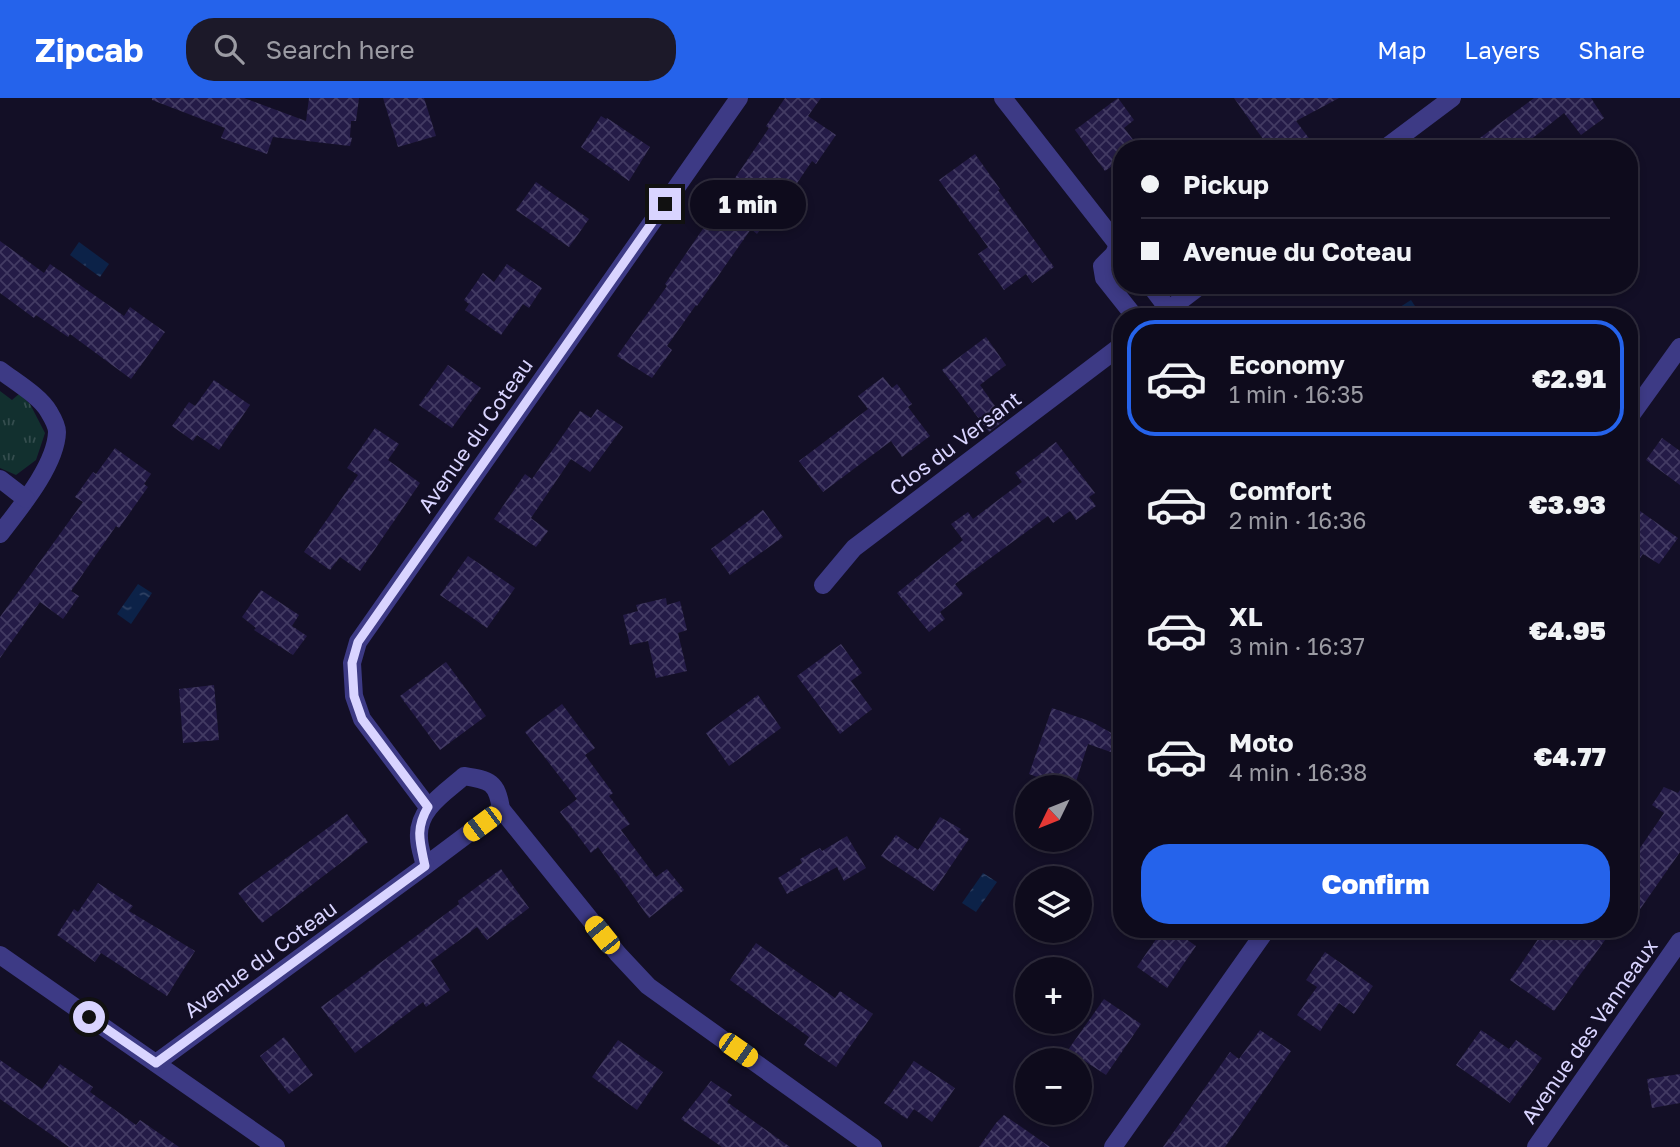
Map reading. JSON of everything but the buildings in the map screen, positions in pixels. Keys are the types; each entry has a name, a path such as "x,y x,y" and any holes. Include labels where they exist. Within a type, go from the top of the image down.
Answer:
{"street":[{"name":"Avenue du Coteau","path":"428,807 362,719 354,696 352,663 358,642 739,98"},
{"path":"1003,98 1113,238"},
{"path":"1396,140 1452,98"},
{"path":"1113,255 1102,266 1104,278 1113,289"},
{"path":"1117,294 1128,308"},
{"path":"1171,308 1189,294"},
{"path":"1638,405 1680,347"},
{"name":"Clos du Versant","path":"823,585 854,548 1113,352"},
{"path":"0,370 48,409 57,429 53,454 26,499 0,534"},
{"path":"0,479 26,499"},
{"path":"425,866 418,837 421,818 428,807 464,776 486,780 498,793 501,809 618,954 648,986 873,1147"},
{"name":"Avenue du Coteau","path":"156,1063 501,809"},
{"path":"1113,1147 1260,938"},
{"name":"Avenue des Vanneaux","path":"1536,1147 1679,944"},
{"path":"0,955 276,1147"}],"green space":[{"path":"0,391 12,400 19,394 30,404 45,433 36,460 16,475 0,468"}],"water":[{"path":"79,242 109,264 100,277 70,255"},
{"path":"1411,300 1416,308 1399,308"},
{"path":"138,584 152,593 131,624 117,614"},
{"path":"983,873 997,882 976,912 962,903"}],"route":[{"path":"89,1017 156,1063 425,866 418,837 421,818 428,807 362,719 354,696 352,663 358,642 665,204"}]}
